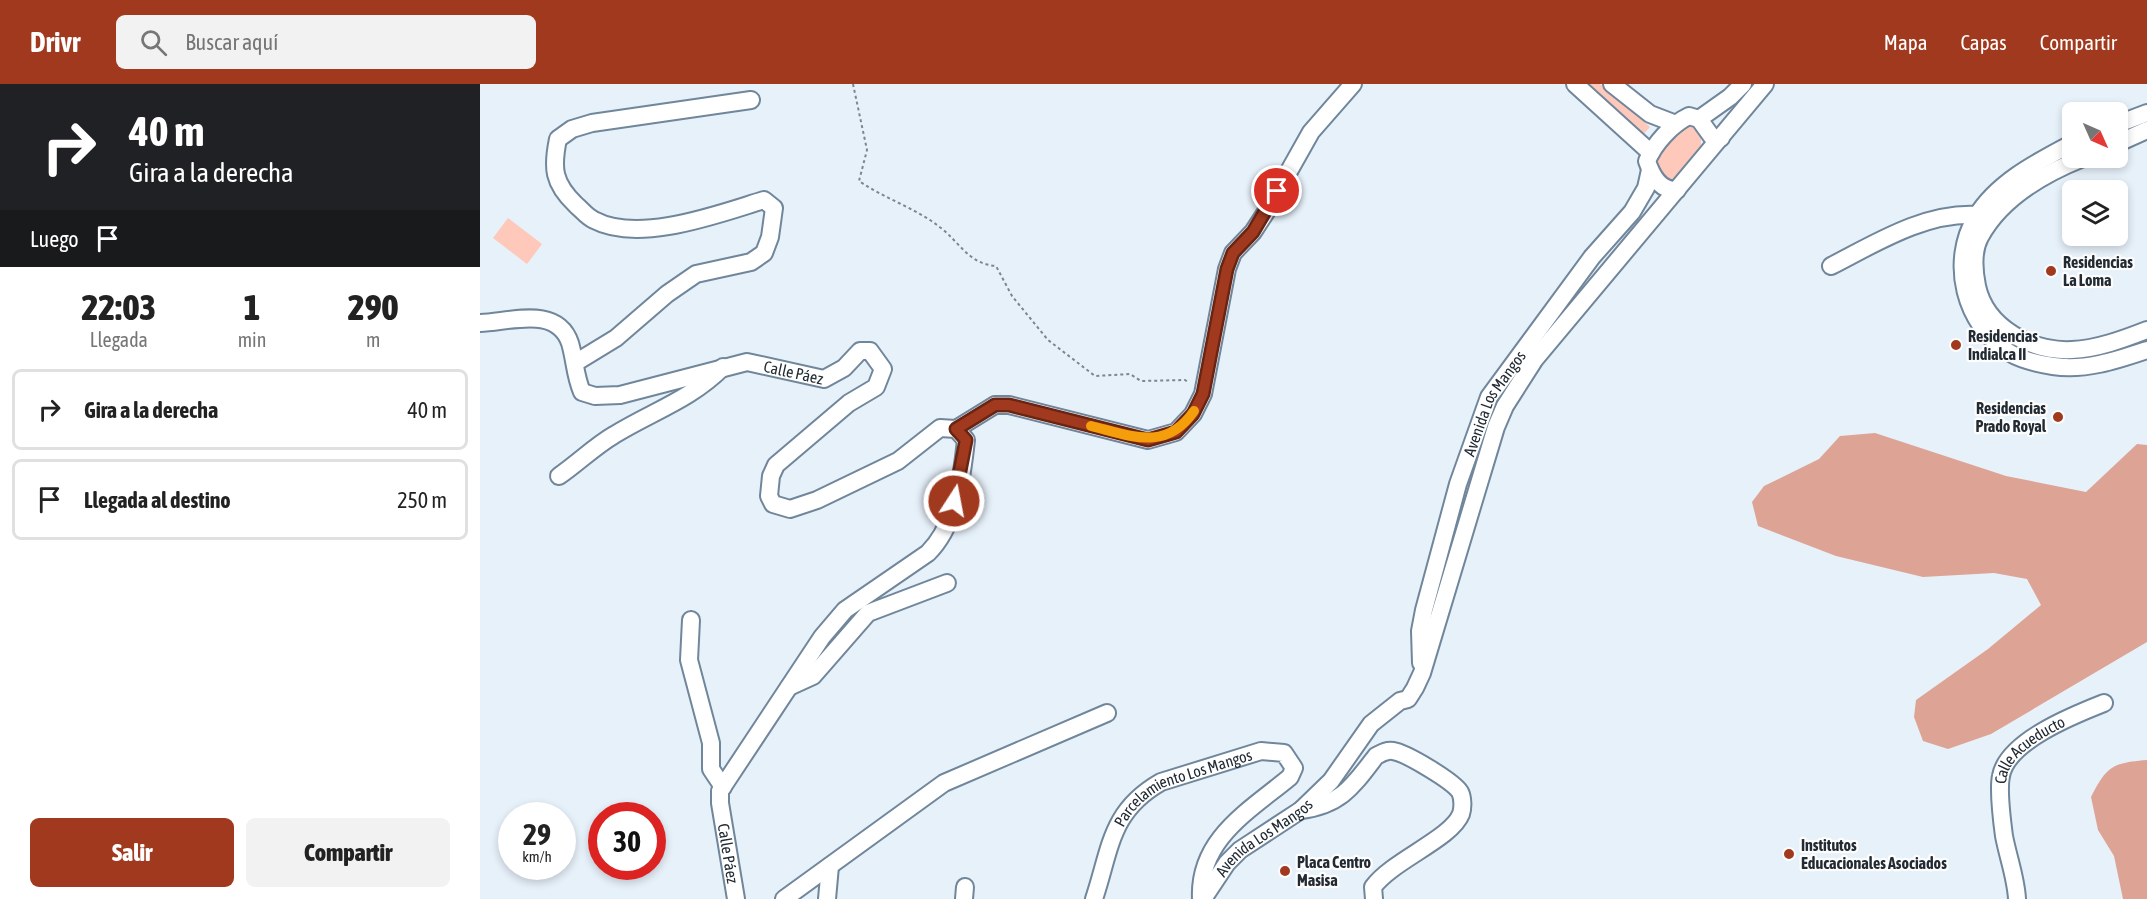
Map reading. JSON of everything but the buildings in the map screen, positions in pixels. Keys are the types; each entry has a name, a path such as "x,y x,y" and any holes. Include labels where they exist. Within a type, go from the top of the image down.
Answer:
{"street":[{"path":"691,620 688,660 711,743 711,769 723,787 822,637 845,609 928,553 938,543 950,520 965,449 966,440 956,429 995,405 1009,405 1148,440 1176,432 1193,414 1203,394 1227,269 1233,253 1253,232 1266,212 1311,132 1353,84"},
{"path":"1575,84 1650,161 1663,188 1677,190"},
{"path":"1612,84 1650,114 1676,124 1689,116 1699,119 1712,136 1720,138"},
{"path":"1699,119 1730,97 1743,84"},
{"name":"Avenida Los Mangos","path":"1202,899 1227,863 1240,850 1300,810 1331,781 1371,724 1400,701 1408,699 1422,673 1489,450 1505,405 1535,360 1766,84"},
{"path":"480,323 543,318 556,323 565,332 575,363 616,338 667,294 696,274 751,262 764,254 774,219 774,208 764,200 694,221 635,229 614,227 592,220 570,199 557,180 553,162 558,139 572,129 592,123 751,100"},
{"path":"2128,120 2147,113"},
{"name":"Avenida Los Mangos","path":"1422,673 1420,631 1424,610 1458,484 1489,397 1592,257 1632,212 1646,188 1650,161 1676,124"},
{"path":"2128,139 2147,130"},
{"path":"2062,149 2020,174 1997,191 1977,215 1964,246 1961,267 1964,288 1970,305 1986,331 2010,353 2045,364 2076,368 2104,363 2147,350"},
{"path":"2062,166 2005,204 1979,239 1974,273 1979,294 1994,320 2029,343 2038,345 2072,350 2106,344 2147,330"},
{"path":"1831,266 1898,232 1947,215 1977,215"},
{"name":"Calle Páez","path":"575,363 575,377 582,392 595,396 620,395 747,362 824,379 844,368 860,351 870,351 883,369 876,387 849,403 776,465 771,476 770,496 773,504 781,508 802,507 898,461 940,428 956,429"},
{"path":"559,476 582,461 612,436 703,387 724,367"},
{"path":"789,687 813,676 868,613 947,583"},
{"name":"Calle Acueducto","path":"2017,899 2004,834 2001,775 2008,762 2028,742 2057,722 2104,703"},
{"path":"784,899 944,783 1107,712"},
{"name":"Parcelamiento Los Mangos","path":"1094,899 1115,827 1122,814 1147,790 1161,782 1261,751 1284,753 1294,768 1290,777 1224,831 1211,849 1200,885 1202,899"},
{"path":"1300,810 1328,805 1341,797 1376,756 1384,751 1394,751 1417,762 1459,790 1463,800 1461,814 1452,827 1383,873 1373,886 1374,899"},
{"name":"Calle Páez","path":"723,787 720,803 736,899"},
{"path":"827,899 830,866"}],"path":[{"path":"853,84 867,150 860,181 941,228 957,245 982,265 996,266 1012,296 1048,340 1095,376 1130,374 1141,381 1185,380 1203,394"}],"shaded area":[{"path":"1581,84 1600,84 1650,127 1639,139"},
{"path":"1681,127 1693,127 1701,132 1701,145 1673,179 1665,180 1652,161"},
{"path":"508,218 542,244 527,264 493,238"},
{"path":"1875,433 2006,476 2086,492 2137,444 2147,445 2147,642 1991,734 1948,749 1923,741 1914,717 1916,700 1988,649 2041,605 2027,579 1994,573 1923,577 1836,556 1758,526 1752,502 1764,486 1819,459 1840,436"},
{"path":"2147,760 2147,899 2123,899 2114,856 2098,830 2091,797 2112,768"}],"slow traffic":[{"path":"1091,426 1148,440 1176,432 1194,411"}],"place":[{"name":"Residencias La Loma","path":"2051,271"},
{"name":"Residencias Indialca II","path":"1956,345"},
{"name":"Residencias Prado Royal","path":"2058,417"},
{"name":"Institutos Educacionales Asociados","path":"1789,854"},
{"name":"Placa Centro Masisa","path":"1285,871"}],"route":[{"path":"954,501 966,440 962,432 956,429 979,412 995,405 1009,405 1148,440 1176,432 1193,414 1203,394 1227,269 1233,253 1253,232 1277,191"}]}
